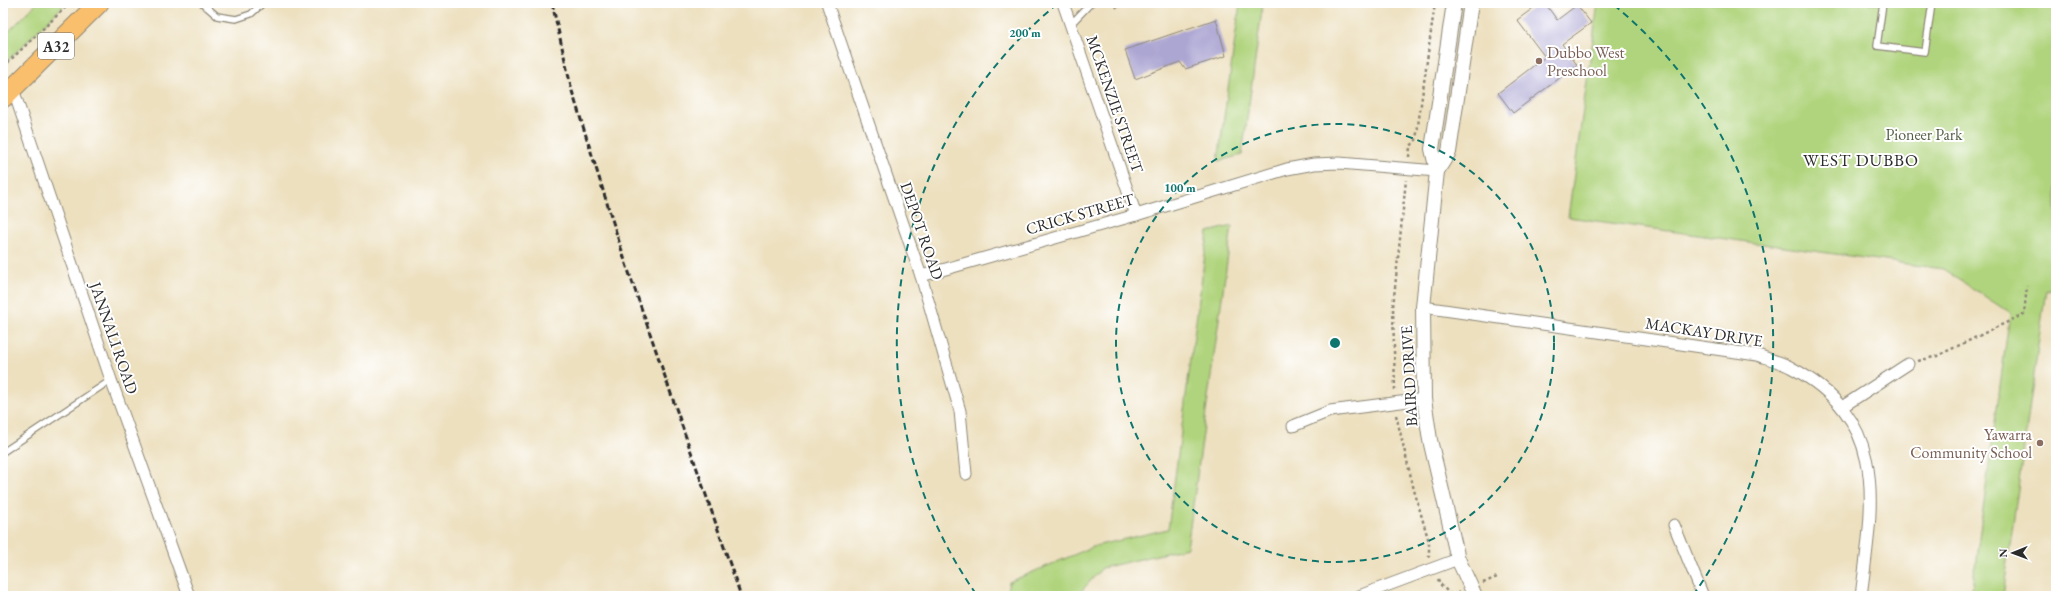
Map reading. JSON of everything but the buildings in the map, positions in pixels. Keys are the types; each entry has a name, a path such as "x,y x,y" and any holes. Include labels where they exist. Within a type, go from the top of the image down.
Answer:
{"highway":[{"name":"A32","path":"8,93 99,3"}],"street":[{"name":"DEPOT ROAD","path":"827,3 921,276 960,411 966,474"},
{"name":"MCKENZIE STREET","path":"1063,3 1136,215"},
{"name":"BAIRD DRIVE","path":"1454,3 1432,149 1436,171 1423,307 1424,399 1430,440 1458,559 1475,596"},
{"name":"BAIRD DRIVE","path":"1436,171 1449,152 1471,3"},
{"name":"JANNALI ROAD","path":"8,93 189,596"},
{"name":"CRICK STREET","path":"921,276 1136,215 1287,169 1314,164 1362,164 1436,171"},
{"name":"MACKAY DRIVE","path":"1423,307 1757,355 1791,367 1818,385 1842,407 1858,431 1869,466 1872,501 1861,596"},
{"path":"1842,407 1908,364"},
{"path":"1293,426 1330,411 1424,399"},
{"path":"1674,525 1703,596"},
{"path":"1359,596 1458,559"}],"lane":[{"path":"202,3 217,16 236,19 251,14 263,3"},
{"path":"1071,24 1091,3"},
{"path":"1883,3 1877,46 1925,52 1932,3"},
{"path":"3,452 110,380"}],"path":[{"path":"3,67 70,3"},
{"path":"1908,364 1938,356 2024,314 2027,286"}],"green space":[{"path":"37,3 66,3 3,65 3,37"},
{"path":"1240,3 1263,3 1242,155 1218,161"},
{"name":"Pioneer Park","path":"1598,3 2056,3 2056,290 2046,289 2003,596 1971,596 2010,313 1943,269 1568,217"},
{"path":"1232,226 1187,548 1102,568 1077,596 1006,596 1009,582 1095,546 1168,529 1208,232"}],"railway":[{"path":"552,3 572,91 626,264 741,596"}],"place":[{"name":"Dubbo West Preschool","path":"1539,61"},
{"name":"Yawarra Community School","path":"2040,443"}],"district":[{"name":"WEST DUBBO","path":"1861,160"}]}
